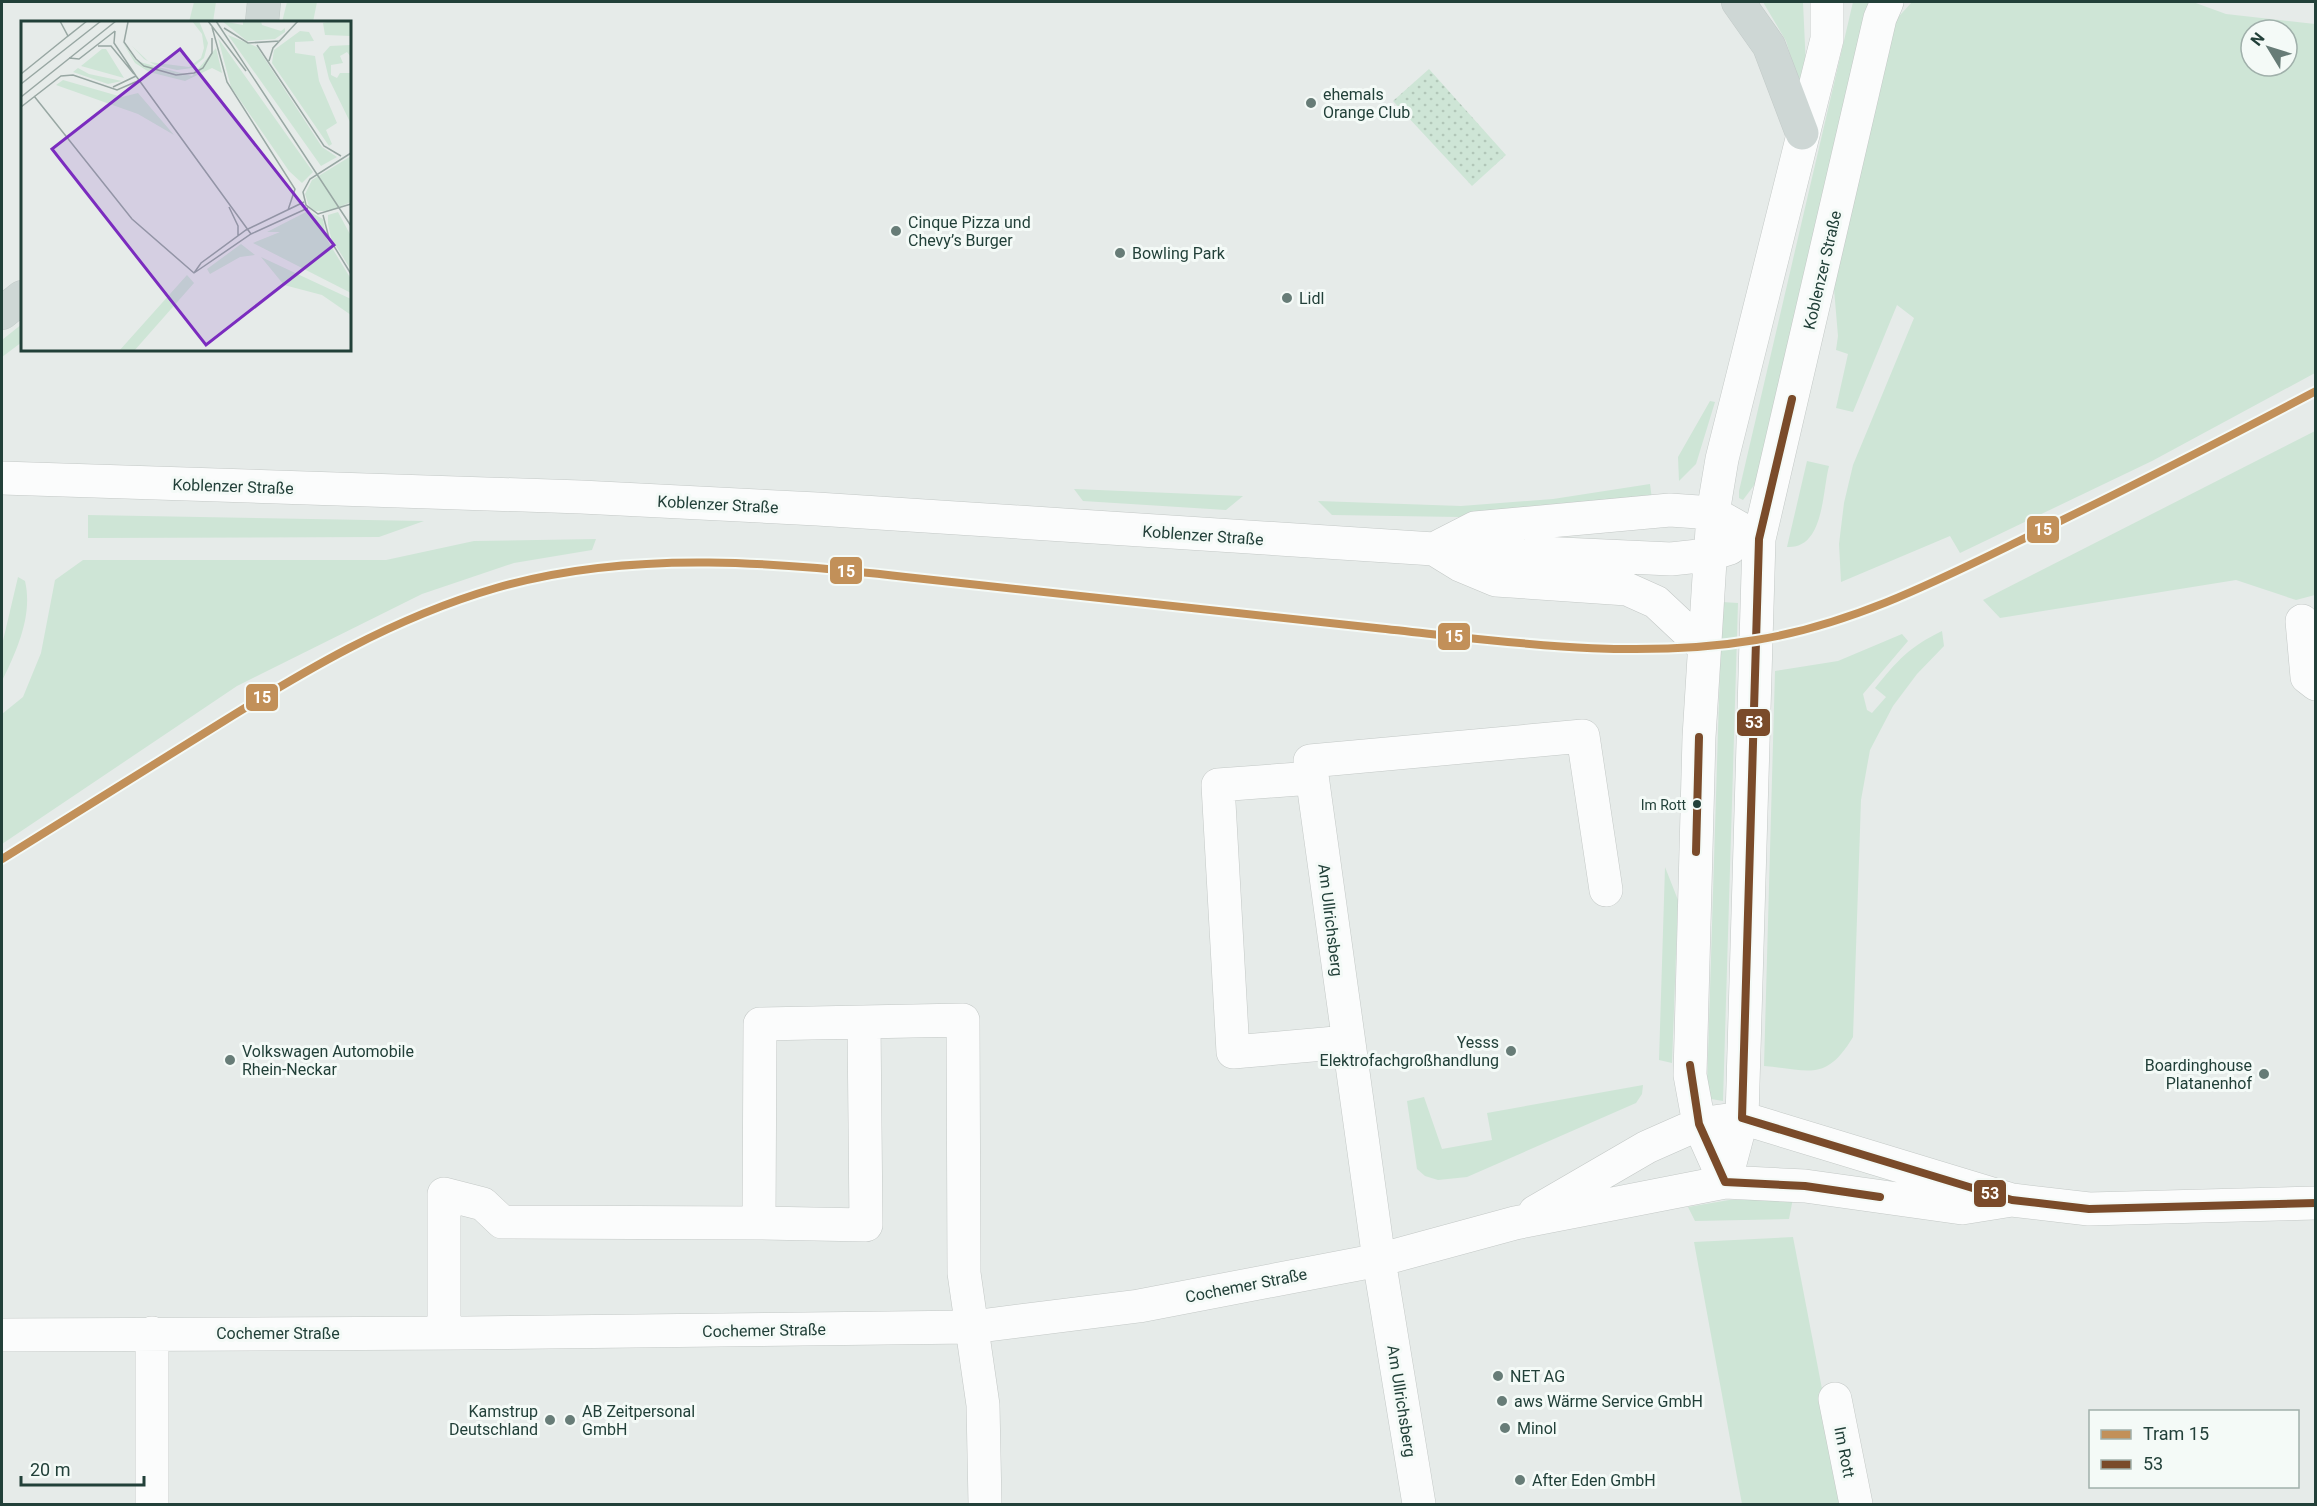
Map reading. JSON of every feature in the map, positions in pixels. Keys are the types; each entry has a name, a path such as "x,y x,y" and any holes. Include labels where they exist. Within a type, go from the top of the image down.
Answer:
{"main road":[{"path":"262,21 264,2"},
{"path":"1738,2 1769,46 1802,133"},
{"path":"2,314 21,298"}],"street":[{"path":"1725,1182 1699,1124 1690,1075 1699,737 1710,590 1708,555 1722,459 1827,39 1827,2"},
{"name":"Koblenzer Straße","path":"2,478 581,497 817,509 1447,557 1498,551 1671,559 1708,555 1759,539 1880,18 1887,2"},
{"path":"1447,557 1475,528 1670,510 1713,513 1759,539 1742,1118 1725,1182"},
{"name":"Koblenzer Straße","path":"1447,557 1496,580 1627,589 1656,602 1704,647"},
{"path":"2302,621 2307,677 2316,684"},
{"path":"1347,1042 1233,1052 1218,785 1312,778 1310,761 1583,736 1606,890"},
{"name":"Am Ullrichsberg","path":"1312,778 1341,1004 1378,1260 1419,1504"},
{"path":"759,1223 760,1024 963,1020 964,1273 983,1405 985,1504"},
{"path":"444,1333 444,1194 483,1204 502,1222 866,1225 864,1023"},
{"path":"1742,1118 2012,1200 2089,1209 2316,1203"},
{"name":"Cochemer Straße","path":"1515,1223 1647,1147 1699,1124 1742,1118"},
{"name":"Cochemer Straße","path":"2,1335 972,1327 1139,1306 1378,1260 1515,1223 1725,1182 1805,1186 1962,1208 2012,1200"},
{"path":"152,1333 152,1504"},
{"name":"Im Rott","path":"1835,1399 1856,1504"}],"green space":[{"path":"194,2 216,2 213,21 189,21"},
{"path":"287,2 317,2 313,21 282,21"},
{"path":"1763,2 1803,2 1807,89 1801,90 1786,41"},
{"path":"1853,2 1872,2 1758,480 1743,500 1739,498 1739,491"},
{"path":"1912,2 2193,2 2226,14 2262,18 2239,18 2239,78 2299,78 2299,22 2315,24 2315,373 2152,461 1960,553 1950,536 1841,582 1839,544 1844,503 1853,465 1914,318 1897,305 1853,412 1836,408 1848,354 1836,350 1838,336 1834,289 1892,24"},
{"path":"1429,69 1506,155 1472,186 1393,101"},
{"path":"21,325 21,343 2,357 2,340"},
{"path":"1710,401 1715,402 1696,464 1679,481 1678,457"},
{"path":"2315,431 2315,595 2296,600 2236,580 2000,618 1983,600"},
{"path":"1807,461 1829,466 1819,517 1808,539 1799,545 1787,547"},
{"path":"1650,484 1652,499 1459,517 1332,515 1318,501 1461,506 1553,499"},
{"path":"1074,489 1243,496 1226,510 1083,501"},
{"path":"88,515 424,521 379,537 88,538"},
{"path":"596,539 592,550 514,563 422,594 237,686 2,844 2,714 23,697 41,653 55,580 83,560 386,560 474,541"},
{"path":"18,577 25,581 27,607 18,645 2,681 2,645"},
{"path":"1722,602 1738,603 1723,1101 1711,1099 1707,1087"},
{"path":"1942,631 1944,646 1917,674 1893,706 1870,750 1861,800 1853,1037 1834,1061 1816,1070 1764,1066 1775,671 1838,661 1902,634 1908,641 1863,694 1867,710 1872,713 1886,697 1875,688 1883,678 1912,649"},
{"path":"1665,867 1678,900 1672,1063 1659,1060"},
{"path":"1643,1085 1642,1094 1636,1103 1467,1177 1438,1180 1425,1176 1417,1169 1407,1101 1424,1097 1442,1149 1492,1140 1487,1113"},
{"path":"1793,1198 1789,1219 1695,1221 1688,1207 1729,1200"},
{"path":"1793,1237 1844,1504 1742,1504 1694,1242"}],"tram line":[{"name":"15","path":"2,859 245,708 349,648 458,600 548,575 601,567 655,563 763,564 871,573 1518,643 1613,649 1709,646 1791,633 1825,624 1891,600 1956,572 2094,505 2316,391"}],"transit line":[{"name":"53","path":"1792,399 1759,539 1742,1118 2012,1200 2089,1209 2316,1203"},
{"name":"53","path":"1696,852 1699,737"},
{"name":"53","path":"1690,1065 1699,1124 1725,1182 1805,1186 1880,1197"}],"place":[{"name":"ehemals Orange Club","path":"1311,103"},
{"name":"Cinque Pizza und Chevy’s Burger","path":"896,231"},
{"name":"Bowling Park","path":"1120,253"},
{"name":"Lidl","path":"1287,298"},
{"name":"Im Rott","path":"1697,804"},
{"name":"Yesss Elektrofachgroßhandlung","path":"1511,1051"},
{"name":"Volkswagen Automobile Rhein-Neckar","path":"230,1060"},
{"name":"Boardinghouse Platanenhof","path":"2264,1074"},
{"name":"NET AG","path":"1498,1376"},
{"name":"aws Wärme Service GmbH","path":"1502,1401"},
{"name":"Kamstrup Deutschland","path":"550,1420"},
{"name":"AB Zeitpersonal GmbH","path":"570,1420"},
{"name":"Minol","path":"1505,1428"},
{"name":"After Eden GmbH","path":"1520,1480"}]}
